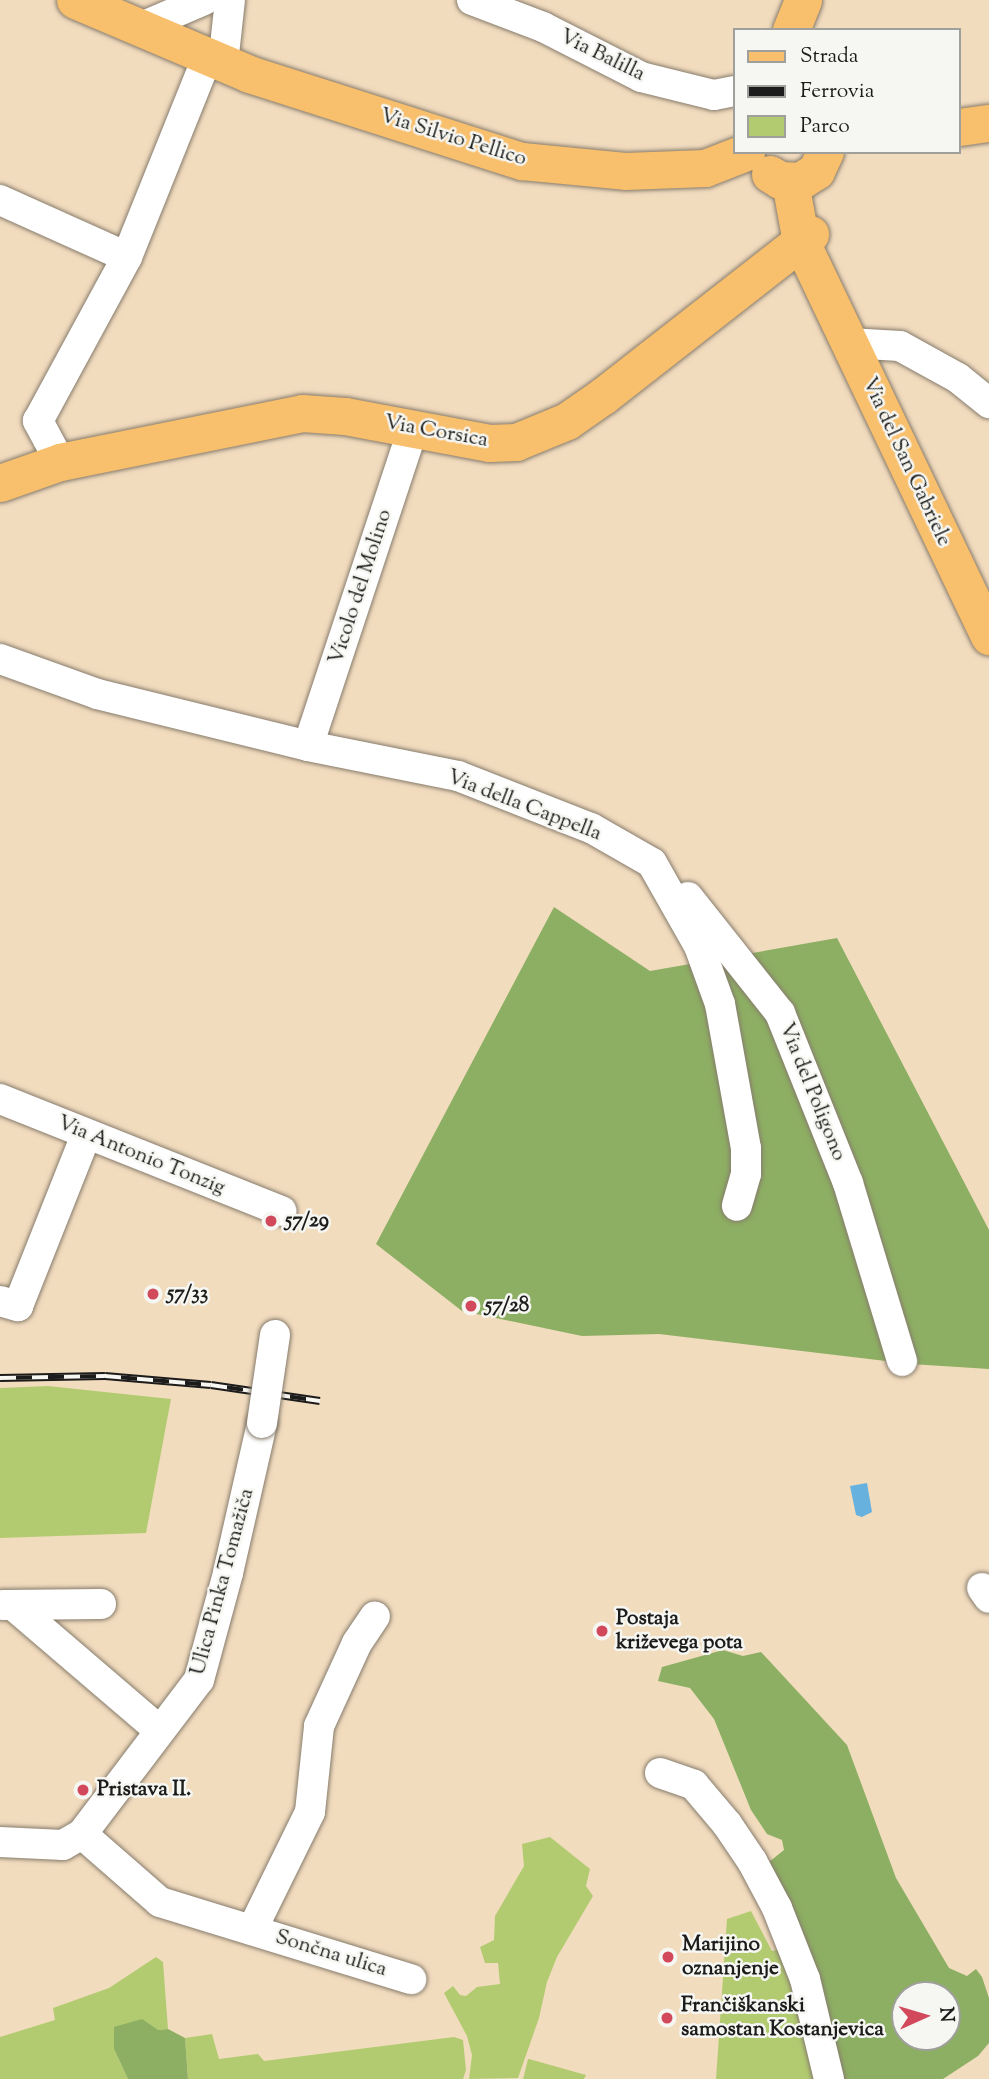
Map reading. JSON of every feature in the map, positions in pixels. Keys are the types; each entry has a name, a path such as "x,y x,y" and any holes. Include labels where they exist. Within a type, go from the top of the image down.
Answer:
{"main road":[{"name":"Via Silvio Pellico","path":"75,0 215,61 522,161 574,168 638,171 705,168 742,154"},
{"path":"792,28 803,0"},
{"path":"961,127 989,123"},
{"path":"760,154 764,167 771,175 795,182 816,171 824,154"},
{"name":"Via del San Gabriele","path":"795,182 806,238 824,286 989,637"},
{"name":"Via Corsica","path":"2,482 60,462 303,413 413,428 489,443 516,442 567,421 603,396 806,238"}],"street":[{"path":"139,28 204,0"},
{"path":"60,462 38,421 127,257 215,61 230,0"},
{"name":"Via Balilla","path":"472,0 543,27 641,77 713,95 734,91"},
{"path":"0,200 127,257"},
{"path":"849,342 900,346 958,378 989,403"},
{"name":"Vicolo del Molino","path":"309,746 413,428"},
{"name":"Via della Cappella","path":"0,659 97,694 309,746 457,776 591,828 652,863"},
{"path":"652,863 699,946 720,1004 746,1148 746,1174 737,1206"},
{"name":"Via del Poligono","path":"652,863 684,893 780,1013 848,1183 902,1361"},
{"name":"Via Antonio Tonzig","path":"0,1099 282,1211"},
{"path":"0,1301 18,1306 86,1135"},
{"name":"Ulica Pinka Tomažiča","path":"82,1834 199,1680 228,1573 262,1423 275,1335"},
{"path":"6,1605 101,1604"},
{"path":"6,1605 159,1730"},
{"name":"Sončna ulica","path":"251,1930 310,1812 319,1726 358,1643 375,1616"},
{"path":"660,1773 694,1785 727,1824 752,1861 777,1908 804,1979 829,2079"},
{"path":"0,1842 63,1845 82,1834"},
{"name":"Sončna ulica","path":"82,1834 160,1902 411,1979"}],"green space":[{"path":"554,907 650,971 837,938 989,1230 989,1369 911,1364 659,1334 582,1336 462,1311 376,1244"},
{"path":"48,1386 171,1399 146,1533 0,1538 0,1388"},
{"path":"723,1650 743,1656 761,1652 847,1745 896,1878 949,1968 967,1976 976,1969 982,1977 989,1998 989,2043 978,2056 943,2079 832,2079 764,1866 784,1850 782,1840 767,1834 751,1810 714,1719 690,1688 658,1681 662,1667"},
{"path":"550,1837 590,1869 586,1886 593,1896 557,1957 518,2078 469,2079 472,2055 467,2036 444,1993 453,1986 460,1995 466,1996 477,1987 500,1984 498,1963 485,1963 480,1947 494,1940 495,1916 524,1866 522,1844"},
{"path":"751,1911 772,1951 782,1949 818,2079 716,2079 727,1919"},
{"path":"156,1957 163,1962 168,2029 158,2030 114,2049 128,2079 0,2079 0,2037 55,2020 53,2008 109,1988"},
{"path":"142,2019 158,2030 168,2029 185,2038 188,2079 128,2079 114,2049 114,2027"},
{"path":"212,2034 219,2059 258,2054 264,2061 454,2037 463,2040 466,2070 463,2079 188,2079 185,2038"},
{"path":"528,2059 586,2075 584,2079 523,2079"}],"water":[{"path":"867,1483 872,1512 862,1517 856,1515 850,1486"}],"railway":[{"path":"0,1378 105,1376 211,1385 320,1401"}],"place":[{"name":"57/29","path":"271,1221"},
{"name":"57/33","path":"153,1294"},
{"name":"57/28","path":"471,1306"},
{"name":"Postaja križevega pota","path":"602,1631"},
{"name":"Pristava II.","path":"83,1790"},
{"name":"Marijino oznanjenje","path":"668,1957"},
{"name":"Frančiškanski samostan Kostanjevica","path":"667,2018"}]}
